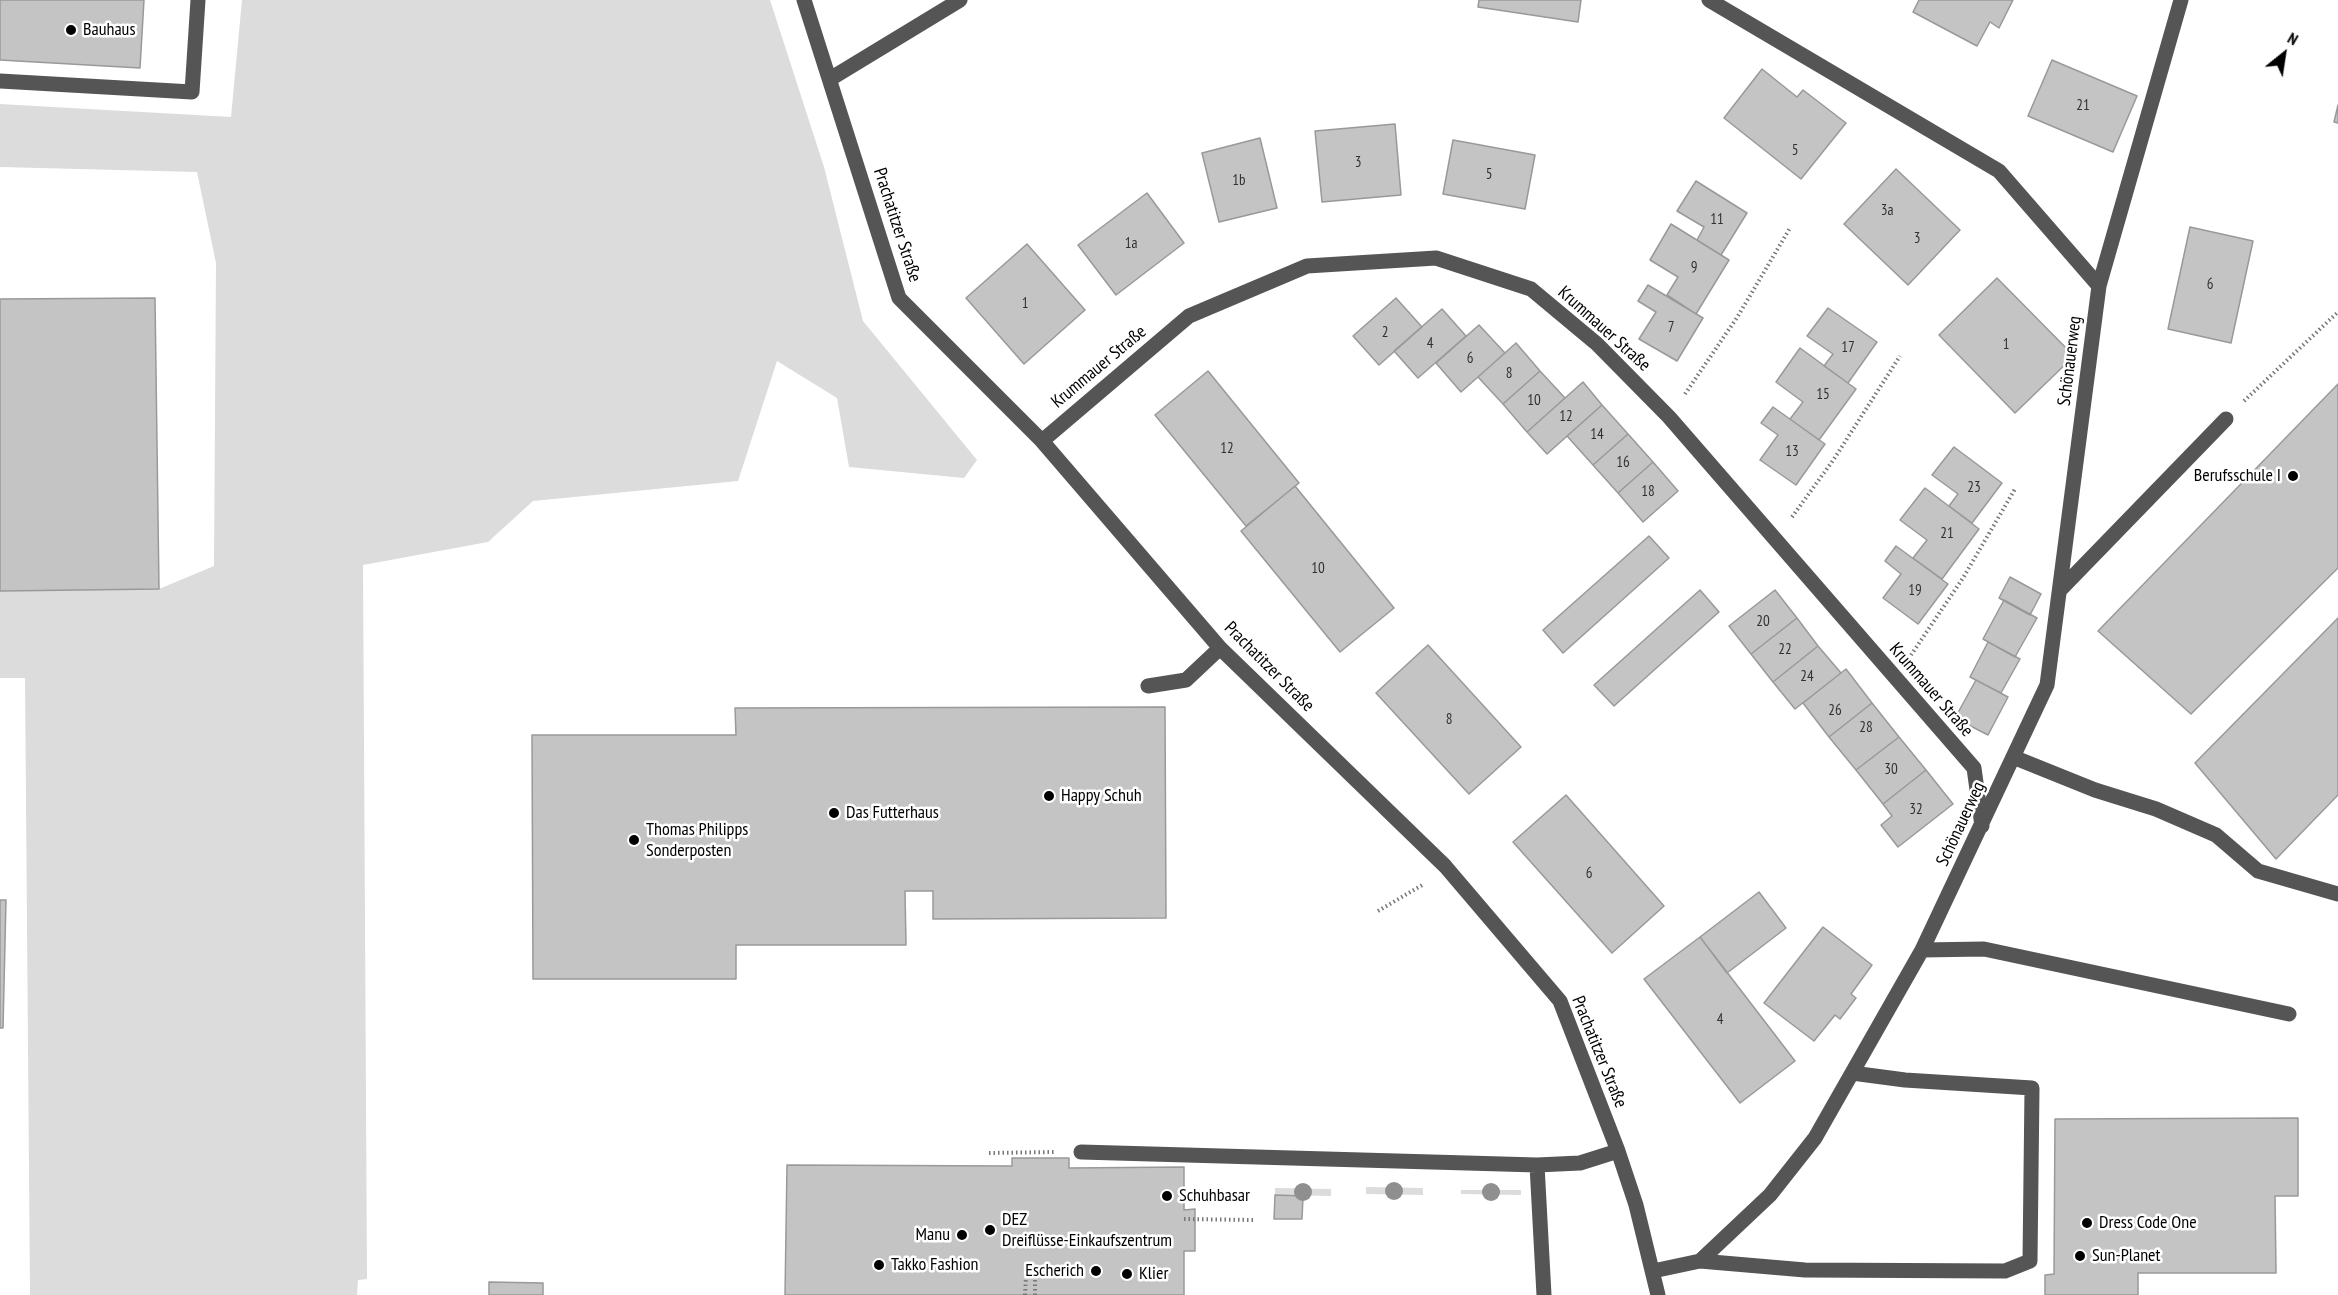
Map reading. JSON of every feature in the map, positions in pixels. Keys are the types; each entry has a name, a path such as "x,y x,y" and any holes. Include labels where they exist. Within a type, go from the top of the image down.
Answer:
{"street":[{"path":"0,81 192,92 198,0"},
{"name":"Prachatitzer Straße","path":"804,0 899,298 1042,441 1220,648 1445,866 1560,1001 1618,1150 1658,1295"},
{"path":"830,79 960,0"},
{"path":"1709,0 1999,171 2099,286"},
{"name":"Schönauerweg","path":"1700,1261 1770,1195 1815,1138 1922,950 2047,685 2099,286 2181,0"},
{"name":"Krummauer Straße","path":"1042,441 1189,316 1307,266 1436,258 1531,289 1597,344 1669,417 1974,768 1982,826"},
{"path":"2061,589 2226,418"},
{"path":"1148,686 1186,680 1220,648"},
{"path":"2013,757 2096,790 2156,809 2216,835 2258,871 2338,894"},
{"path":"1922,950 1984,949 2289,1014"},
{"path":"1653,1271 1700,1261 1805,1270 2005,1271 2030,1261 2032,1088 1905,1080 1852,1073"},
{"path":"1081,1152 1537,1165 1580,1163 1618,1150"},
{"path":"1537,1165 1544,1295"}],"path":[{"path":"1684,396 1738,316 1790,228"},
{"path":"2226,418 2338,312"},
{"path":"1789,522 1845,443 1900,356"},
{"path":"1909,658 1958,585 2015,489"},
{"path":"1378,910 1419,888"},
{"path":"989,1152 1081,1152"},
{"path":"1184,1219 1254,1220"},
{"path":"1025,1295 1026,1276"},
{"path":"1035,1277 1035,1295"}],"shaded area":[{"path":"242,0 770,0 824,167 863,321 977,460 964,478 849,467 837,398 777,361 738,481 533,501 488,542 363,565 367,1279 358,1280 357,1295 30,1295 25,678 0,678 0,591 159,589 214,566 216,263 197,172 0,167 0,104 231,117"},
{"path":"1366,1187 1423,1188 1423,1195 1366,1194"},
{"path":"1275,1188 1331,1189 1331,1196 1275,1195"},
{"path":"1461,1190 1521,1190 1521,1195 1461,1194"}],"building":[{"name":"Bauhaus","path":"0,0 144,0 140,68 0,60"},
{"path":"1479,0 1581,0 1578,22 1478,7"},
{"path":"1919,0 2013,0 1999,28 1990,22 1977,46 1913,12"},
{"path":"2052,60 2137,96 2113,152 2028,116"},
{"path":"1762,69 1797,97 1803,90 1846,123 1801,179 1724,118"},
{"path":"2338,105 2338,123 2334,122"},
{"path":"1395,124 1401,195 1322,202 1315,131"},
{"path":"1260,138 1277,208 1219,222 1202,153"},
{"path":"1453,140 1535,155 1525,209 1443,194"},
{"path":"1896,169 1960,230 1908,285 1844,224"},
{"path":"1696,181 1747,213 1721,255 1697,240 1704,227 1677,211"},
{"path":"1147,193 1184,243 1116,295 1078,245"},
{"path":"1671,224 1729,260 1696,314 1667,295 1678,277 1650,260"},
{"path":"2190,227 2253,241 2231,343 2168,329"},
{"path":"1027,244 1085,310 1024,364 966,298"},
{"path":"1997,278 2074,356 2015,413 1939,335"},
{"path":"1648,285 1703,318 1677,361 1639,339 1656,312 1638,301"},
{"path":"155,298 159,589 0,591 0,299"},
{"path":"1396,298 1422,327 1379,365 1353,336"},
{"path":"1828,308 1877,342 1848,383 1824,366 1833,354 1807,336"},
{"path":"1442,309 1466,336 1418,378 1394,351"},
{"path":"1479,325 1505,353 1461,392 1436,363"},
{"path":"1516,343 1540,371 1503,404 1478,377"},
{"path":"1800,348 1856,389 1819,440 1790,419 1803,402 1776,382"},
{"path":"1208,371 1299,483 1246,526 1155,415"},
{"path":"1540,371 1565,398 1527,432 1503,404"},
{"path":"1583,382 1602,405 1547,454 1527,432"},
{"name":"Berufsschule I","path":"2338,384 2338,568 2191,714 2098,631"},
{"path":"1602,405 1628,434 1593,465 1567,436"},
{"path":"1773,407 1825,444 1796,485 1760,460 1778,435 1761,423"},
{"path":"1628,434 1653,462 1618,493 1593,465"},
{"path":"1954,447 2002,483 1972,523 1949,506 1958,494 1932,475"},
{"path":"1653,462 1678,491 1643,522 1618,493"},
{"path":"1295,486 1394,608 1340,652 1241,531"},
{"path":"1925,488 1979,529 1942,579 1913,558 1927,540 1900,520"},
{"path":"1649,536 1669,558 1563,653 1543,630"},
{"path":"1896,546 1948,584 1918,624 1883,598 1901,574 1885,561"},
{"path":"2010,577 2041,594 2030,615 1999,598"},
{"path":"1700,590 1719,612 1614,706 1594,685"},
{"path":"1775,590 1797,618 1751,654 1729,626"},
{"path":"2004,600 2037,618 2015,657 1983,639"},
{"path":"1797,618 1818,646 1773,682 1751,654"},
{"path":"2338,618 2338,795 2276,859 2195,763"},
{"path":"1988,642 2020,659 2001,693 1970,677"},
{"path":"1428,645 1521,747 1469,794 1376,693"},
{"path":"1818,646 1841,673 1795,709 1773,682"},
{"path":"1846,669 1872,703 1829,737 1803,703"},
{"path":"1976,680 2008,697 1988,735 1955,718"},
{"path":"1872,703 1899,737 1856,770 1829,737"},
{"path":"1165,707 1166,918 933,919 933,891 905,891 906,945 736,945 736,979 533,979 532,735 736,735 735,708"},
{"path":"1899,737 1926,770 1883,804 1856,770"},
{"path":"1926,770 1953,804 1898,847 1881,825 1892,816 1883,804"},
{"path":"1566,795 1664,906 1612,953 1513,842"},
{"path":"1759,892 1786,928 1727,973 1700,937"},
{"path":"0,900 6,900 3,1028 0,1028"},
{"path":"1823,927 1872,965 1851,994 1856,998 1840,1019 1835,1015 1814,1041 1764,1003"},
{"path":"1700,937 1795,1061 1740,1103 1644,979"},
{"path":"2298,1118 2298,1196 2275,1196 2276,1273 2138,1273 2138,1295 2045,1295 2045,1275 2054,1274 2055,1119"},
{"name":"DEZ Dreiflüsse-Einkaufszentrum","path":"1012,1158 1069,1158 1069,1168 1184,1167 1184,1210 1195,1209 1195,1251 1184,1251 1184,1295 785,1295 787,1165 1012,1166"},
{"path":"1275,1195 1303,1196 1302,1219 1274,1219"},
{"path":"489,1282 543,1283 543,1295 489,1295"}],"place":[{"name":"Bauhaus","path":"71,30"},
{"name":"Berufsschule I","path":"2293,476"},
{"name":"Happy Schuh","path":"1049,796"},
{"name":"Das Futterhaus","path":"834,813"},
{"name":"Thomas Philipps Sonderposten","path":"634,840"},
{"name":"Schuhbasar","path":"1167,1196"},
{"name":"Dress Code One","path":"2087,1223"},
{"name":"DEZ Dreiflüsse-Einkaufszentrum","path":"990,1230"},
{"name":"Manu","path":"962,1235"},
{"name":"Sun-Planet","path":"2080,1256"},
{"name":"Takko Fashion","path":"879,1265"},
{"name":"Escherich","path":"1096,1271"},
{"name":"Klier","path":"1127,1274"}]}
